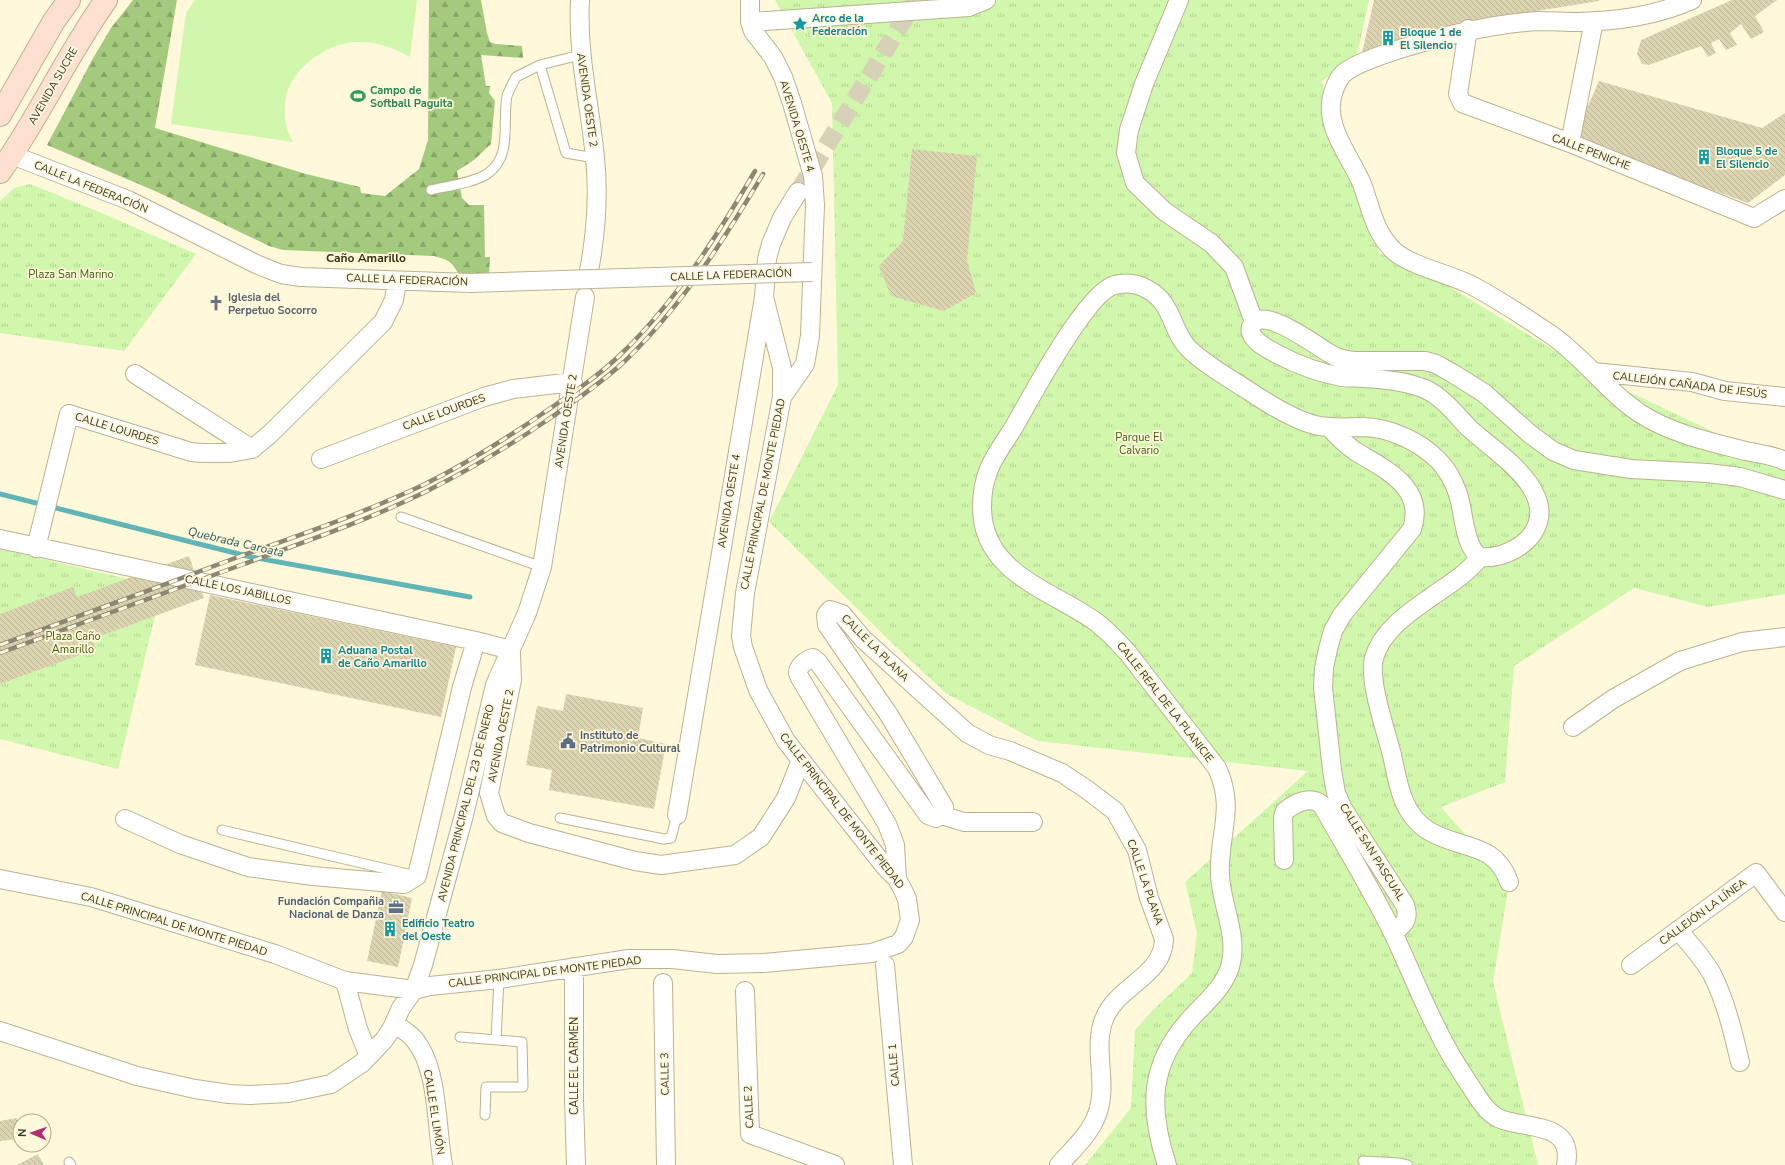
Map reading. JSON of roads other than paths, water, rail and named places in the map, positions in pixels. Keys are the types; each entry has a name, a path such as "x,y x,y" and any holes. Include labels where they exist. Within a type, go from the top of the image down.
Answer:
{"main road":[{"path":"0,115 54,21 69,0"},
{"name":"AVENIDA SUCRE","path":"6,163 89,24 106,0"}],"street":[{"name":"AVENIDA OESTE 2","path":"580,0 580,54 595,158 596,230 589,271"},
{"name":"AVENIDA OESTE 4","path":"750,0 750,22 752,31 773,57 783,77 813,176 815,205 810,336 805,364 782,397"},
{"path":"750,22 969,7 986,0"},
{"path":"1179,0 1144,84 1129,130 1126,153 1135,183 1164,211 1211,243 1234,267 1254,322"},
{"path":"1692,0 1645,16 1594,21 1538,21 1468,29 1366,60 1345,72 1337,81 1330,99 1332,117 1341,145 1361,182 1375,226 1396,253 1408,260 1473,286 1560,341 1570,348 1604,383 1642,414 1680,432 1785,461"},
{"path":"1570,143 1594,21"},
{"name":"CALLE PENICHE","path":"1468,29 1458,94 1462,103 1570,143 1754,218 1785,199"},
{"name":"CALLE LA FEDERACIÓN","path":"6,163 128,200 256,264 281,274 301,277 470,282 812,273"},
{"name":"AVENIDA OESTE 4","path":"677,815 764,297 767,259 779,223 798,192"},
{"name":"CALLE LOURDES","path":"36,548 69,414 191,452 230,453 252,449 270,434 382,322 394,300 397,280"},
{"name":"CALLE REAL DE LA PLANICIE","path":"1167,1165 1159,1141 1154,1103 1160,1067 1168,1048 1179,1032 1217,992 1230,966 1232,936 1224,905 1220,873 1227,795 1224,781 1217,768 1128,653 1115,639 1096,622 1014,572 1000,558 987,540 982,524 982,497 984,483 989,469 1056,351 1095,299 1114,285 1127,284 1149,289 1159,297 1168,310 1179,336 1188,348 1204,362 1251,392 1294,416 1312,424 1330,428 1365,427 1385,430 1422,446 1439,461 1449,475 1458,494 1472,549 1480,557"},
{"name":"AVENIDA OESTE 2","path":"585,297 542,567 527,613 510,650 512,680 489,793 496,816 502,823 529,833 635,861 661,865 735,855 761,837 786,798 801,760"},
{"name":"CALLE PRINCIPAL DE MONTE PIEDAD","path":"0,879 91,897 275,954 345,981 414,990 430,986 499,979 574,967 647,958 717,964 764,964 872,953 898,944 908,929 910,920 908,904 897,879 886,868 786,741 758,690 741,636 745,593 782,397 782,368 764,297"},
{"path":"1509,882 1505,871 1498,861 1488,853 1430,832 1417,823 1407,809 1399,786 1374,679 1374,658 1379,646 1403,617 1468,571 1480,557 1496,557 1523,543 1533,532 1538,518 1538,504 1533,488 1523,475 1471,430 1438,396 1426,390 1398,381 1343,377 1294,362 1263,346 1256,340 1250,332 1254,322 1260,319 1276,321 1320,348 1343,359 1354,362 1425,361 1436,364 1484,393 1530,434 1553,451 1574,460 1631,469 1708,473 1734,476 1785,490"},
{"name":"CALLEJÓN CAÑADA DE JESÚS","path":"1594,372 1692,382 1725,391 1785,397"},
{"path":"135,374 252,449"},
{"name":"CALLE LOURDES","path":"321,458 484,397 513,389 572,382"},
{"name":"CALLE SAN PASCUAL","path":"1330,428 1342,441 1395,476 1412,498 1416,509 1416,516 1412,529 1342,615 1331,637 1324,668 1323,688 1336,792 1343,809 1405,905 1408,914 1404,923 1393,933"},
{"name":"CALLE LOS JABILLOS","path":"0,538 36,548 476,641 510,650"},
{"name":"CALLE LA PLANA","path":"941,815 944,812 941,801 890,715 827,625 825,620 828,611 836,610 842,614 864,640 967,733 989,745 1062,773 1103,801 1115,811 1137,850 1150,898 1164,939 1164,946 1155,965 1118,998 1104,1018 1099,1048 1100,1102 1096,1116 1088,1131 1059,1165"},
{"path":"1573,727 1613,699 1656,676 1680,661 1742,642 1764,638 1785,637"},
{"path":"124,819 180,844 248,867 313,876 410,880 462,687 476,641"},
{"name":"AVENIDA PRINCIPAL DEL 23 DE ENERO","path":"0,1031 137,1076 163,1083 229,1094 288,1093 331,1084 362,1062 384,1040 394,1024 401,1008 414,990 423,965 464,815 495,685 510,650"},
{"path":"897,879 895,845 887,824 798,673 800,666 810,659 813,658 818,662 924,810 931,817 936,818 941,815 964,822 1033,822"},
{"path":"1284,860 1283,817 1285,811 1301,802 1308,800 1318,801 1322,805 1393,933 1448,1050 1481,1104 1491,1114 1502,1120 1548,1130 1560,1136 1565,1143 1568,1156 1566,1165"},
{"name":"CALLEJÓN LA LÍNEA","path":"1631,965 1756,873 1785,912"},
{"path":"1678,930 1698,953 1711,973 1728,1011 1740,1062"},
{"name":"CALLE 1","path":"884,965 903,1165"},
{"name":"CALLE EL CARMEN","path":"574,967 574,1100 576,1165"},
{"path":"345,981 358,1029 368,1056"},
{"name":"CALLE 3","path":"664,983 666,1165"},
{"name":"CALLE 2","path":"745,991 750,1134 835,1165"},
{"name":"CALLE EL LIMÓN","path":"394,1024 413,1038 421,1049 429,1070 443,1165"}],"lane":[{"path":"431,190 488,174 499,161 505,146 507,96 516,77 540,65 580,54"},
{"path":"540,65 566,153 595,158"},
{"path":"401,517 542,567"},
{"path":"560,818 664,839 671,838 677,815"},
{"path":"222,830 410,880"},
{"path":"496,1040 499,979"},
{"path":"460,1037 522,1042 523,1087 486,1088 485,1115"},
{"path":"1363,1161 1400,1163 1408,1165"}],"waterway":[{"name":"Quebrada Caroata","path":"0,494 251,557 470,597"}],"tunnel":[{"path":"798,192 916,0"}],"railway":[{"path":"0,645 378,505 423,485 469,461 498,443 572,394 610,364 639,336 659,314 694,268 726,220 755,171"},
{"path":"0,653 311,540 382,512 405,502 472,467 515,441 564,409 595,386 625,361 645,340 683,296 717,248 763,174"}],"place":[{"name":"Arco de la Federación","path":"800,24"},
{"name":"Bloque 1 de El Silencio","path":"1388,38"},
{"name":"Campo de Softball Paguita","path":"358,96"},
{"name":"Bloque 5 de El Silencio","path":"1704,157"},
{"name":"Iglesia del Perpetuo Socorro","path":"216,303"},
{"name":"Aduana Postal de Caño Amarillo","path":"326,656"},
{"name":"Instituto de Patrimonio Cultural","path":"568,741"},
{"name":"Fundación Compañia Nacional de Danza","path":"396,907"},
{"name":"Edificio Teatro del Oeste","path":"390,929"}],"district":[{"name":"Caño Amarillo","path":"366,258"}],"park label":[{"name":"Plaza San Marino","path":"71,274"},
{"name":"Parque El Calvario","path":"1139,443"},
{"name":"Plaza Caño Amarillo","path":"73,642"}]}
